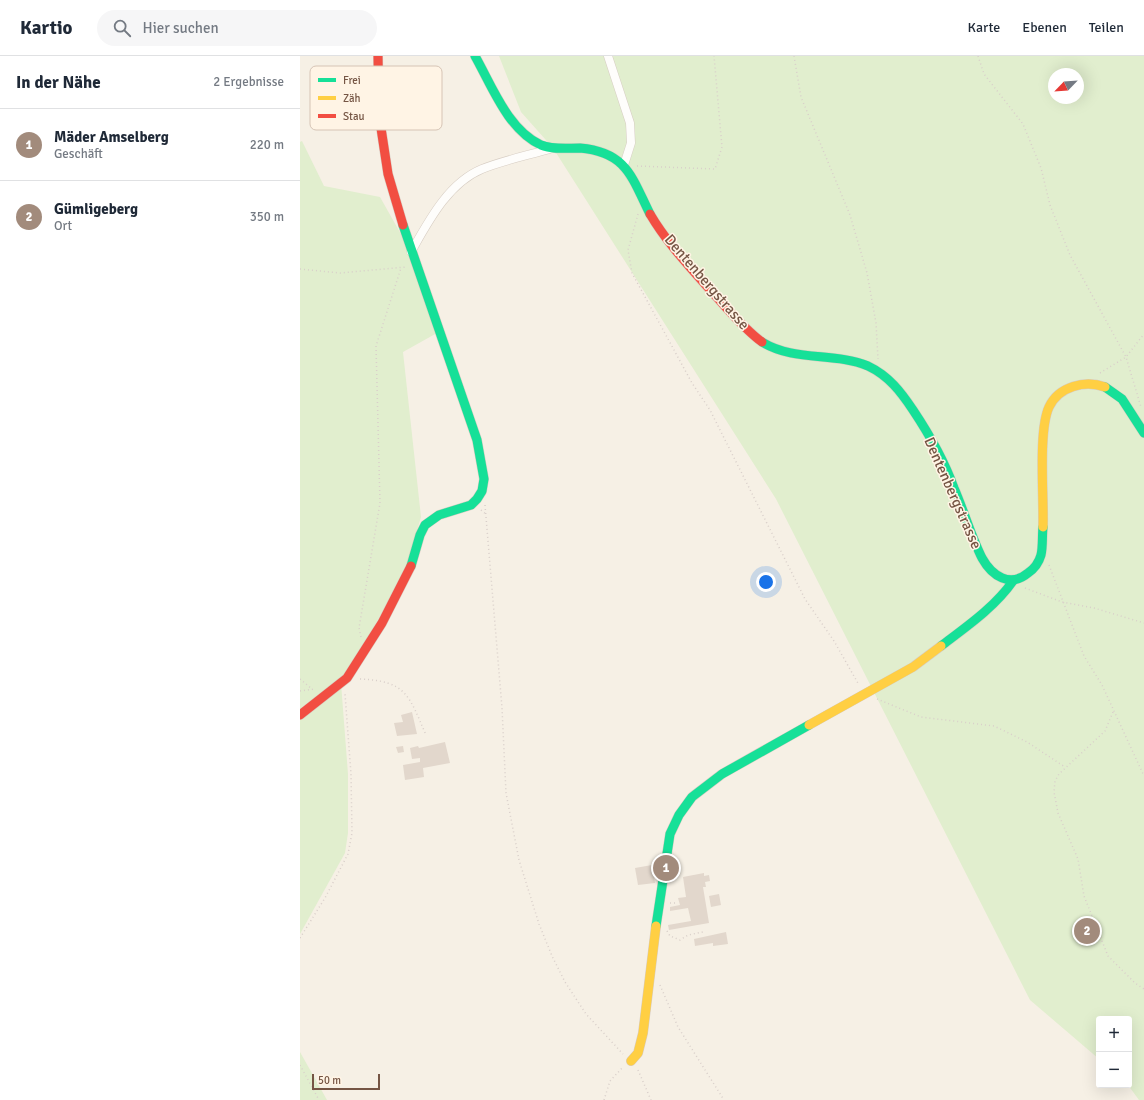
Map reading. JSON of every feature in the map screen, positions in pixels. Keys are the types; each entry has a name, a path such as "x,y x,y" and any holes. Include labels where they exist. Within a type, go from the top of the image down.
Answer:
{"street":[{"path":"378,56 378,66"},
{"name":"Dentenbergstrasse","path":"475,56 520,129 528,138 553,148 570,147 591,149 608,155 624,166 635,180 644,202 654,220 681,258 738,322 758,339 779,350 857,363 879,371 894,384 908,403 936,448 950,478 983,561 999,577 1013,581"},
{"path":"608,56 630,123 632,143 624,166"},
{"path":"300,715 344,680 364,653 384,622 408,572 424,526 438,516 472,506 478,500 483,490 482,468 477,440 411,252 388,174 381,130"},
{"path":"411,252 431,217 454,189 466,178 481,169 553,148"},
{"path":"631,1061 638,1053 642,1039 664,864 670,834 679,815 697,792 738,764 903,674 966,627 1006,591 1013,581 1031,572 1041,555 1044,436 1050,405 1073,385 1087,383 1104,385 1128,405 1144,433"}],"path":[{"path":"624,166 715,169 722,147 714,56"},
{"path":"794,56 801,97 850,215 867,273 876,323 879,371"},
{"path":"978,56 984,74 1023,124 1041,168 1050,205 1070,255 1126,358 1142,409"},
{"path":"644,202 638,213 628,250 632,273 692,383 710,410 805,599 834,641 865,695 921,717 994,726 1027,742 1065,767"},
{"path":"300,269 340,273 401,268 415,264"},
{"path":"364,653 359,628 380,502 376,346 401,268"},
{"path":"1099,374 1126,358 1144,334"},
{"path":"483,490 487,515 502,708 506,793 519,860 539,924 565,982 586,1014 639,1071 651,1100"},
{"path":"1047,559 1062,602 1084,656 1102,685 1113,712 1144,776"},
{"path":"1013,581 1023,587 1062,602 1094,608 1144,623"},
{"path":"300,679 312,689"},
{"path":"300,938 325,898 348,854 352,833 350,751 344,680 388,682 402,690 411,699 426,735"},
{"path":"1113,712 1105,731 1065,767 1055,781 1054,792 1058,813 1078,860 1084,896 1108,956 1144,989"},
{"path":"658,915 670,936 680,940 688,935 704,932"},
{"path":"659,983 678,1027 724,1100"},
{"path":"604,1100 610,1081 617,1072 631,1061"},
{"path":"300,1065 319,1100"}],"green space":[{"path":"499,56 1144,56 1144,1100 1139,1100 1130,1088 1132,1088 1132,1016 1096,1016 1096,1056 1030,1000 776,499 553,148 521,112"},
{"path":"302,141 324,186 380,197 411,252 437,333 403,352 421,517 405,571 346,677 300,712 300,142"},
{"path":"341,683 348,774 348,833 345,853 300,934 300,718"},
{"path":"300,1052 327,1100 300,1100"}],"building":[{"path":"412,712 417,734 397,736 394,723 403,722 401,715"},
{"path":"445,742 450,763 423,768 424,777 405,780 403,765 420,762 420,758 412,759 410,748 418,746 419,748"},
{"path":"403,746 404,752 398,753 396,747"},
{"path":"652,865 655,883 638,885 635,868"},
{"path":"704,873 704,876 709,875 710,881 705,882 706,887 703,887 709,923 669,930 668,925 691,921 688,908 670,911 670,907 680,905 678,898 686,897 683,877"},
{"path":"719,894 721,905 711,907 709,896"},
{"path":"726,932 728,944 713,946 713,943 695,946 694,939"}],"traffic: fast":[{"path":"475,56 502,106 519,129 529,138 546,147 580,148 596,151 608,155 618,161 632,178 650,214"},
{"path":"403,225 477,440 484,479 482,491 471,505 439,515 425,525 420,535 411,566"},
{"path":"762,342 775,348 801,355 842,359 868,366 894,385 913,410 936,448 946,467 982,558 996,575 1008,580 1015,580 1028,573 1038,563 1042,549 1043,527"},
{"path":"1105,387 1122,399 1144,433"},
{"path":"941,646 989,608 1013,581"},
{"path":"656,926 670,834 679,815 692,797 722,774 809,725"}],"traffic: slow":[{"path":"1043,527 1042,465 1044,432 1049,407 1059,394 1073,386 1089,384 1105,387"},
{"path":"809,725 913,667 941,646"},
{"path":"631,1061 638,1053 643,1033 656,926"}],"traffic: jam":[{"path":"378,56 378,66"},
{"path":"381,130 388,174 403,225"},
{"path":"650,214 671,245 687,264 748,331 762,342"},
{"path":"300,715 347,678 382,623 411,566"}],"place":[{"name":"Mäder Amselberg","path":"666,868"},
{"name":"Gümligeberg","path":"1087,931"}]}
